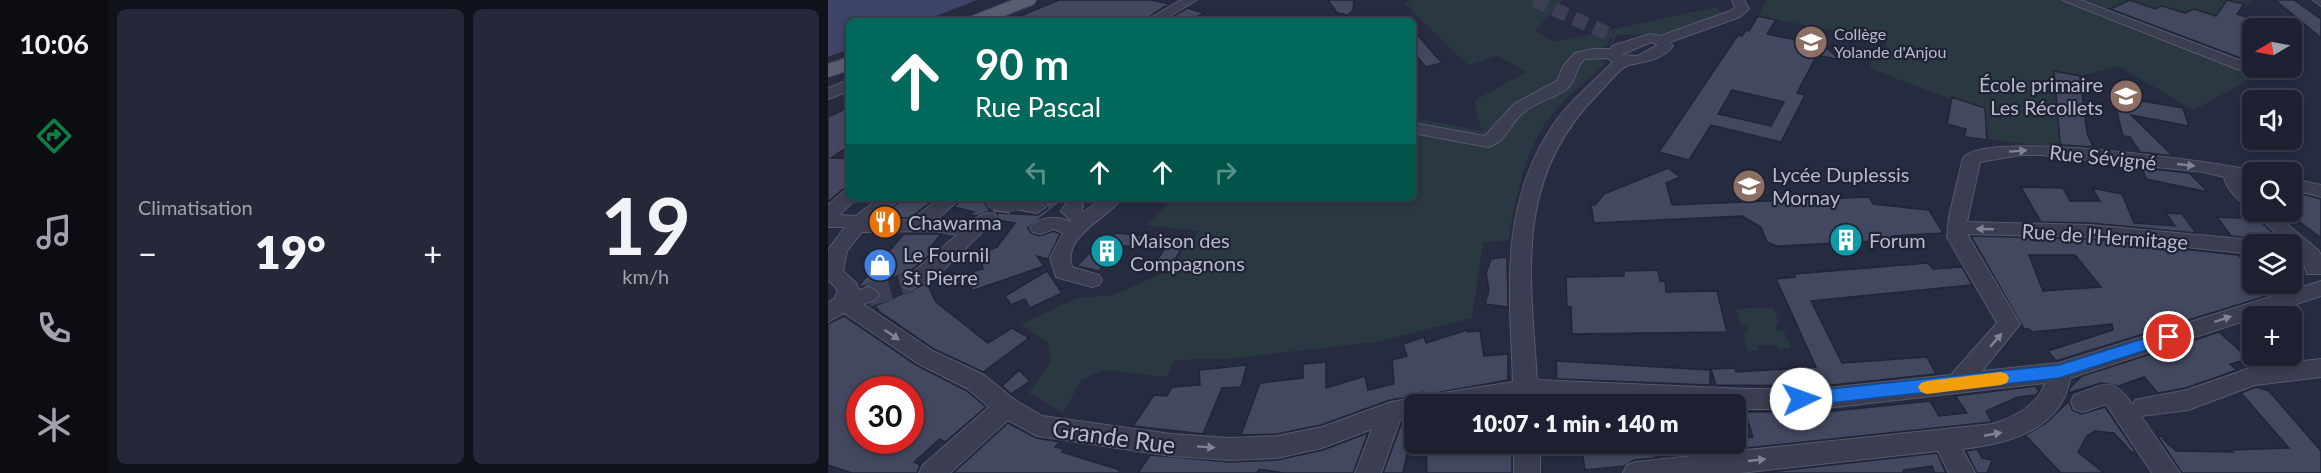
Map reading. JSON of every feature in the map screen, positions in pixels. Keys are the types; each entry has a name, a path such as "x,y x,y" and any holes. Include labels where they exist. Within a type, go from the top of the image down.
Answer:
{"main road":[{"path":"983,18 1028,0"},
{"path":"996,18 1038,0"},
{"path":"828,71 846,64"}],"street":[{"path":"1158,18 1191,0"},
{"path":"1416,129 1488,142 1500,134 1510,117 1522,105 1564,82 1569,65 1575,58 1593,52 1620,49 1634,61 1662,50 1666,46 1661,40 1735,14 1742,9 1738,0"},
{"path":"2068,0 2242,66"},
{"path":"1526,394 1520,254 1524,216 1543,160 1556,134 1620,49"},
{"path":"828,81 846,74"},
{"path":"828,94 846,86"},
{"name":"Rue Sévigné","path":"1957,228 1972,158 2021,150 2042,150 2204,167 2242,175"},
{"path":"2233,174 2234,183 2242,191"},
{"path":"2302,186 2321,191"},
{"path":"828,215 846,199"},
{"path":"836,308 849,288 838,279 832,266 842,243 857,223 888,201"},
{"path":"917,225 948,201"},
{"path":"1092,280 1063,272 1059,257 1066,243 1080,227 1110,201"},
{"path":"911,282 965,239 983,235 1008,206"},
{"path":"1074,206 1070,211 1080,227"},
{"path":"828,221 884,227 935,225 965,239"},
{"path":"2273,222 2311,255 2319,278"},
{"path":"1040,228 1051,223 1080,227"},
{"path":"1957,228 1957,237 2009,324 1958,384"},
{"name":"Rue de l'Hermitage","path":"1957,228 2090,231 2242,246"},
{"path":"2302,264 2319,278"},
{"path":"1746,399 1818,399 2059,372 2319,278"},
{"path":"836,308 868,295"},
{"name":"Grande Rue","path":"836,308 976,382 1006,407 1037,426 1171,445 1230,449 1277,447 1322,437 1403,410"},
{"path":"2144,407 2188,399 2253,376 2321,368"},
{"path":"1636,473 1992,435 2023,424 2052,398 2058,386 2059,372"},
{"path":"2083,402 2111,393 2167,473"},
{"path":"932,473 1006,407"},
{"path":"1368,473 1403,410"},
{"path":"1945,441 1962,473"},
{"path":"1527,454 1527,473"}],"shaded area":[{"path":"1413,0 1563,0 1535,31 1554,42 1716,7 1722,13 1663,34 1619,35 1609,39 1608,45 1601,48 1604,65 1553,113 1532,148 1522,178 1508,240 1483,243 1472,318 1376,342 1236,358 1175,360 1166,377 1104,370 1081,380 1063,413 1029,393 1051,362 1048,342 1020,325 1077,298 1113,295 1166,272 1199,231 1146,225 1171,201 1416,201 1416,119 1482,131 1474,101 1526,72 1498,56 1468,65 1404,3"},
{"path":"1767,0 2254,0 2192,44 2242,63 2242,78 2251,78 2194,110 2118,66 2081,76 2085,129 2095,151 1964,137 1965,130 1957,129 1961,103 1869,68 1874,56 1885,50 1887,41 1758,16"},
{"path":"1773,307 1779,323 1775,324 1778,331 1784,331 1791,348 1779,349 1777,345 1758,346 1758,350 1748,351 1743,333 1748,332 1746,325 1740,325 1736,309"}],"water":[{"path":"828,0 977,0 931,18 846,18 846,50 828,57"}],"building":[{"path":"1059,0 1151,0 1169,4 1148,18 1016,18"},
{"path":"1328,0 1354,0 1353,10 1348,15 1337,13"},
{"path":"2130,0 2155,9 2162,6 2185,13 2194,9 2216,16 2227,0 2244,4 2237,14 2250,18 2242,18 2242,59 2110,9"},
{"path":"2275,0 2294,0 2321,19 2321,38 2302,22 2302,18 2297,18"},
{"path":"1187,8 1204,13 1195,18 1171,18"},
{"path":"1758,16 1776,20 1767,34 1806,42 1819,41 1840,60 1817,55 1797,93 1805,95 1781,142 1711,125 1689,160 1659,152 1738,35 1742,36 1746,30 1749,31","holes":["1732,90 1784,102 1771,126 1718,114"]},
{"path":"1416,33 1442,63 1426,67 1416,55"},
{"path":"2054,71 2080,76 2087,133 2093,147 2062,145 2060,142"},
{"path":"2113,96 2183,108 2189,126 2131,115 2173,156 2140,152 2130,137 2123,136"},
{"path":"1952,97 1985,108 1987,140 1964,137 1966,129 1947,124"},
{"path":"846,108 846,148 831,158 846,158 846,189 828,202 828,117"},
{"path":"1668,168 1680,177 1666,183 1672,205 1869,197 1873,204 1929,210 1943,233 1893,236 1896,240 1776,246 1767,242 1761,227 1742,216 1594,223 1591,205 1595,205 1604,194"},
{"path":"2142,168 2189,173 2208,192 2146,179"},
{"path":"2021,187 2063,188 2070,201 2100,201 2092,188 2122,194 2134,223 2175,226 2166,213 2182,214 2196,233 2090,223 2041,222"},
{"path":"2302,194 2321,199 2321,238 2300,222 2302,222"},
{"path":"900,201 932,201 910,218 881,218"},
{"path":"960,201 983,201 990,211 976,216 969,214 974,212 954,207"},
{"path":"1041,201 1062,201 1028,228 1031,233 1039,236 1054,231 1060,234 1048,259 1037,256 1044,266 972,291 969,273 983,269 980,253 997,247 1015,223 998,220 997,213 1038,215 1048,208"},
{"path":"2217,217 2242,218 2242,222 2261,222 2274,234 2242,234 2242,237 2231,236"},
{"name":"Maison des Compagnons","path":"1116,233 1164,238 1164,248 1123,246 1099,271 1077,266 1098,244 1107,243"},
{"path":"904,234 941,234 930,248 938,248 908,273 860,287 859,285"},
{"path":"1174,236 1190,237 1166,272 1149,271"},
{"path":"1971,236 2090,239 2238,255 2242,258 2242,294 2273,294 2056,361 2048,351 2113,330 2112,324 2032,332 2024,329","holes":["2029,255 2075,255 2101,287 2043,291"]},
{"path":"1507,257 1508,307 1485,304 1489,290 1486,274 1491,259"},
{"path":"1928,263 1933,269 1962,267 1972,285 1811,301 1842,363 1927,357 1936,374 1823,386 1716,385 1711,369 1735,368 1736,372 1816,367 1776,279 1795,277 1794,274"},
{"path":"1658,270 1660,281 1665,281 1666,292 1717,291 1727,332 1572,334 1571,307 1567,307 1566,277 1624,276 1624,271"},
{"path":"1047,271 1062,293 1030,308 1025,299 1011,305 1005,296"},
{"path":"927,283 936,302 988,343 1012,328 1029,338 983,372 934,349 880,312 875,306"},
{"path":"844,316 916,365 967,391 986,407 945,442 940,439 924,453 924,376 846,376 846,454 923,454 914,462 920,465 917,473 852,473 828,465 828,324"},
{"path":"1467,330 1467,332 1480,331 1484,356 1508,354 1508,380 1431,394 1423,392 1422,394 1404,394 1404,398 1390,400 1321,425 1277,434 1241,435 1260,383 1303,378 1303,364 1326,362 1326,388 1365,376 1368,390 1394,384 1392,360 1407,356 1403,344 1424,337 1426,343"},
{"path":"2219,332 2242,353 2242,361 2230,364 2237,370 2186,388 2158,393 2144,377 2119,386 2101,383 2068,393 2082,376"},
{"path":"1556,361 1710,370 1710,385 1557,379"},
{"path":"1247,365 1241,387 1222,388 1203,434 1133,426 1154,395 1167,396 1172,387 1200,385 1199,370"},
{"path":"1019,370 1030,381 1011,394 1002,386"},
{"path":"2035,386 2039,391 2036,395 2018,397 1986,411 1992,422 1746,448 1746,437 1753,437 1746,412 1824,412 1930,401 1939,416 1967,413 1955,396"},
{"path":"2256,387 2269,391 2321,451 2321,473 2182,473 2158,437 2164,436 2163,439 2176,451 2233,452 2231,450 2289,448 2241,393"},
{"path":"2069,401 2072,410 2082,414 2105,407 2135,451 2132,453 2114,433 2095,431 2087,436 2078,452 2104,473 2061,473 2025,435 2045,424"},
{"path":"1404,422 1404,454 1407,454 1403,473 1383,473"},
{"path":"1008,423 1036,438 1060,442 1055,447 1064,449 1062,452 1120,470 1119,473 953,473"},
{"path":"1368,433 1353,473 1285,473 1259,469 1257,473 1138,473 1150,455 1230,462 1277,460 1323,450"},
{"path":"1977,449 1982,458 1992,460 1987,473 1977,473 1966,451"},
{"path":"1937,453 1946,473 1935,473 1932,466 1903,470 1904,473 1760,473"},
{"path":"1426,454 1512,454 1512,473 1427,473"},
{"path":"1583,454 1656,454 1656,458 1635,460 1624,466 1585,470"}],"tunnel":[{"path":"1534,0 1615,37"},
{"path":"868,295 911,282"}],"slow traffic":[{"path":"1927,387 2001,378"}],"place":[{"name":"Collège Yolande d'Anjou","path":"1811,42"},
{"name":"École primaire Les Récollets","path":"2126,96"},
{"name":"Lycée Duplessis Mornay","path":"1749,186"},
{"name":"Chawarma","path":"885,222"},
{"name":"Forum","path":"1846,240"},
{"name":"Maison des Compagnons","path":"1107,251"},
{"name":"Le Fournil St Pierre","path":"880,265"}],"route":[{"path":"1801,399 2059,372 2169,337"}]}
